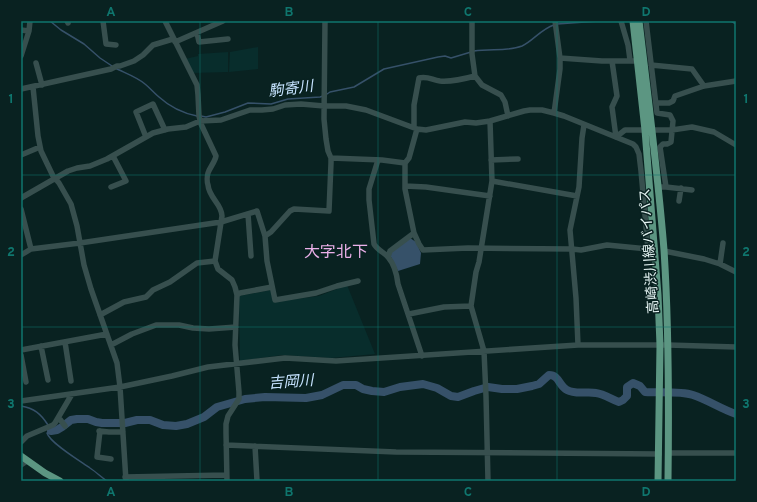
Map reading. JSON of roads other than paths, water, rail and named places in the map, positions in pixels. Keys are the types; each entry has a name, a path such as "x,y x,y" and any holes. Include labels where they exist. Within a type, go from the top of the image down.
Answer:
{"main road":[{"name":"高崎渋川線バイパス","path":"633,21 634,60 649,130 658,188 664,251 668,345 668,481"},
{"name":"高崎渋川線バイパス","path":"639,21 649,130 651,249 658,295 660,345 658,481"},
{"path":"23,461 60,481"}],"street":[{"path":"21,56 29,30 30,21"},
{"path":"103,21 106,44 116,45"},
{"path":"33,87 41,151 53,176 66,193 71,204 86,271 117,363 126,479 226,478 226,429 228,416 239,399 235,345 237,295 232,280 218,268 215,261 222,211 208,187 208,173 216,156 200,121 197,85 165,21"},
{"path":"21,90 120,66 134,61 153,46 197,33 223,21"},
{"path":"265,236 271,232 290,211 294,209 329,212 331,158 328,151 324,119 325,21"},
{"path":"472,21 475,76 482,85 501,95 505,102 508,116"},
{"path":"554,112 560,69 555,21"},
{"path":"560,58 612,61 634,60 621,21"},
{"path":"646,21 657,113 670,116 672,117 673,121 671,142 663,144 660,147 666,187"},
{"path":"21,30 29,30"},
{"path":"197,33 200,42 228,39"},
{"path":"612,61 616,96 612,107 616,137"},
{"path":"36,63 42,85"},
{"path":"651,65 692,69 704,86"},
{"path":"21,198 68,171 99,163 153,133 186,127 200,121 221,120 234,114 250,110 273,109 286,105 300,104 346,106 366,110 416,128 426,130 465,122 476,123 490,121 524,111 542,110 554,112 633,144 636,147 639,154 651,249 607,245 581,250 423,250 414,233 405,186 405,162 409,158 416,128 414,105 419,78 428,77 441,81 451,81 475,76"},
{"path":"656,104 669,103 673,101 675,96 704,86 736,81"},
{"path":"146,137 136,112 153,104 165,130"},
{"path":"488,481 484,351 471,306 492,181 490,121"},
{"path":"578,345 570,230 581,175 584,124"},
{"path":"616,137 625,130 672,130 692,127 714,132 736,145"},
{"path":"21,156 40,147"},
{"path":"111,187 126,181 113,156"},
{"path":"331,158 405,162"},
{"path":"491,160 518,159"},
{"path":"378,160 369,189 374,244 376,248 388,257 396,272 398,284 422,356"},
{"path":"492,181 577,196"},
{"path":"405,186 426,187 490,196"},
{"path":"658,188 666,187 692,190"},
{"path":"679,201 681,188"},
{"path":"21,209 31,249"},
{"path":"21,255 31,249 221,222 257,211 265,236 267,261 275,300 316,293 358,281"},
{"path":"248,214 251,256"},
{"path":"388,257 390,251 414,233"},
{"path":"720,264 723,243"},
{"path":"664,251 704,259 720,264 736,272"},
{"path":"100,315 124,302 146,297 153,290 170,282 197,263 215,261"},
{"path":"237,295 240,293 272,287"},
{"path":"408,314 444,307 471,306"},
{"path":"111,345 132,334 156,325 179,324 192,328 209,329 236,327"},
{"path":"21,350 107,334"},
{"path":"65,342 72,381"},
{"path":"21,401 120,387 208,367 285,358 336,361 578,345 736,347"},
{"path":"41,346 48,380"},
{"path":"21,355 26,382"},
{"path":"21,442 27,436 62,422 72,394"},
{"path":"111,459 97,457 100,431 109,432 123,430"},
{"path":"226,445 396,452 659,454"},
{"path":"256,446 257,481"},
{"path":"668,453 736,453"}],"waterway":[{"name":"駒寄川","path":"50,21 61,30 84,44 112,66"},
{"name":"駒寄川","path":"557,24 599,21"},
{"name":"駒寄川","path":"731,21 736,24"},
{"name":"駒寄川","path":"474,51 516,48 522,46 545,29 554,25"},
{"name":"駒寄川","path":"327,94 354,87 384,69 438,57 445,56 451,58 471,52"},
{"name":"駒寄川","path":"115,68 135,77 172,107 197,116"},
{"name":"駒寄川","path":"201,116 206,117 225,112 248,103 271,104 288,99 323,96"},
{"name":"吉岡川","path":"51,430 57,430 71,420 77,419 88,419 102,423 125,423 137,420 150,420 163,425 176,426 187,424 204,417 217,407 245,399 265,397 306,398 322,395 343,385 356,385 363,389 384,392 400,387 423,384 437,388 451,396 458,397 488,387 517,389 532,386 539,384 549,375 555,377 567,390 578,393 605,395 619,402 627,396 627,387 633,383 640,386 645,392 693,395 736,414"},
{"name":"吉岡川","path":"21,406 30,408 37,412 48,425"},
{"path":"50,429 51,430 47,433 54,442 107,481"}],"district":[{"name":"大字北下","path":"336,253"}]}
